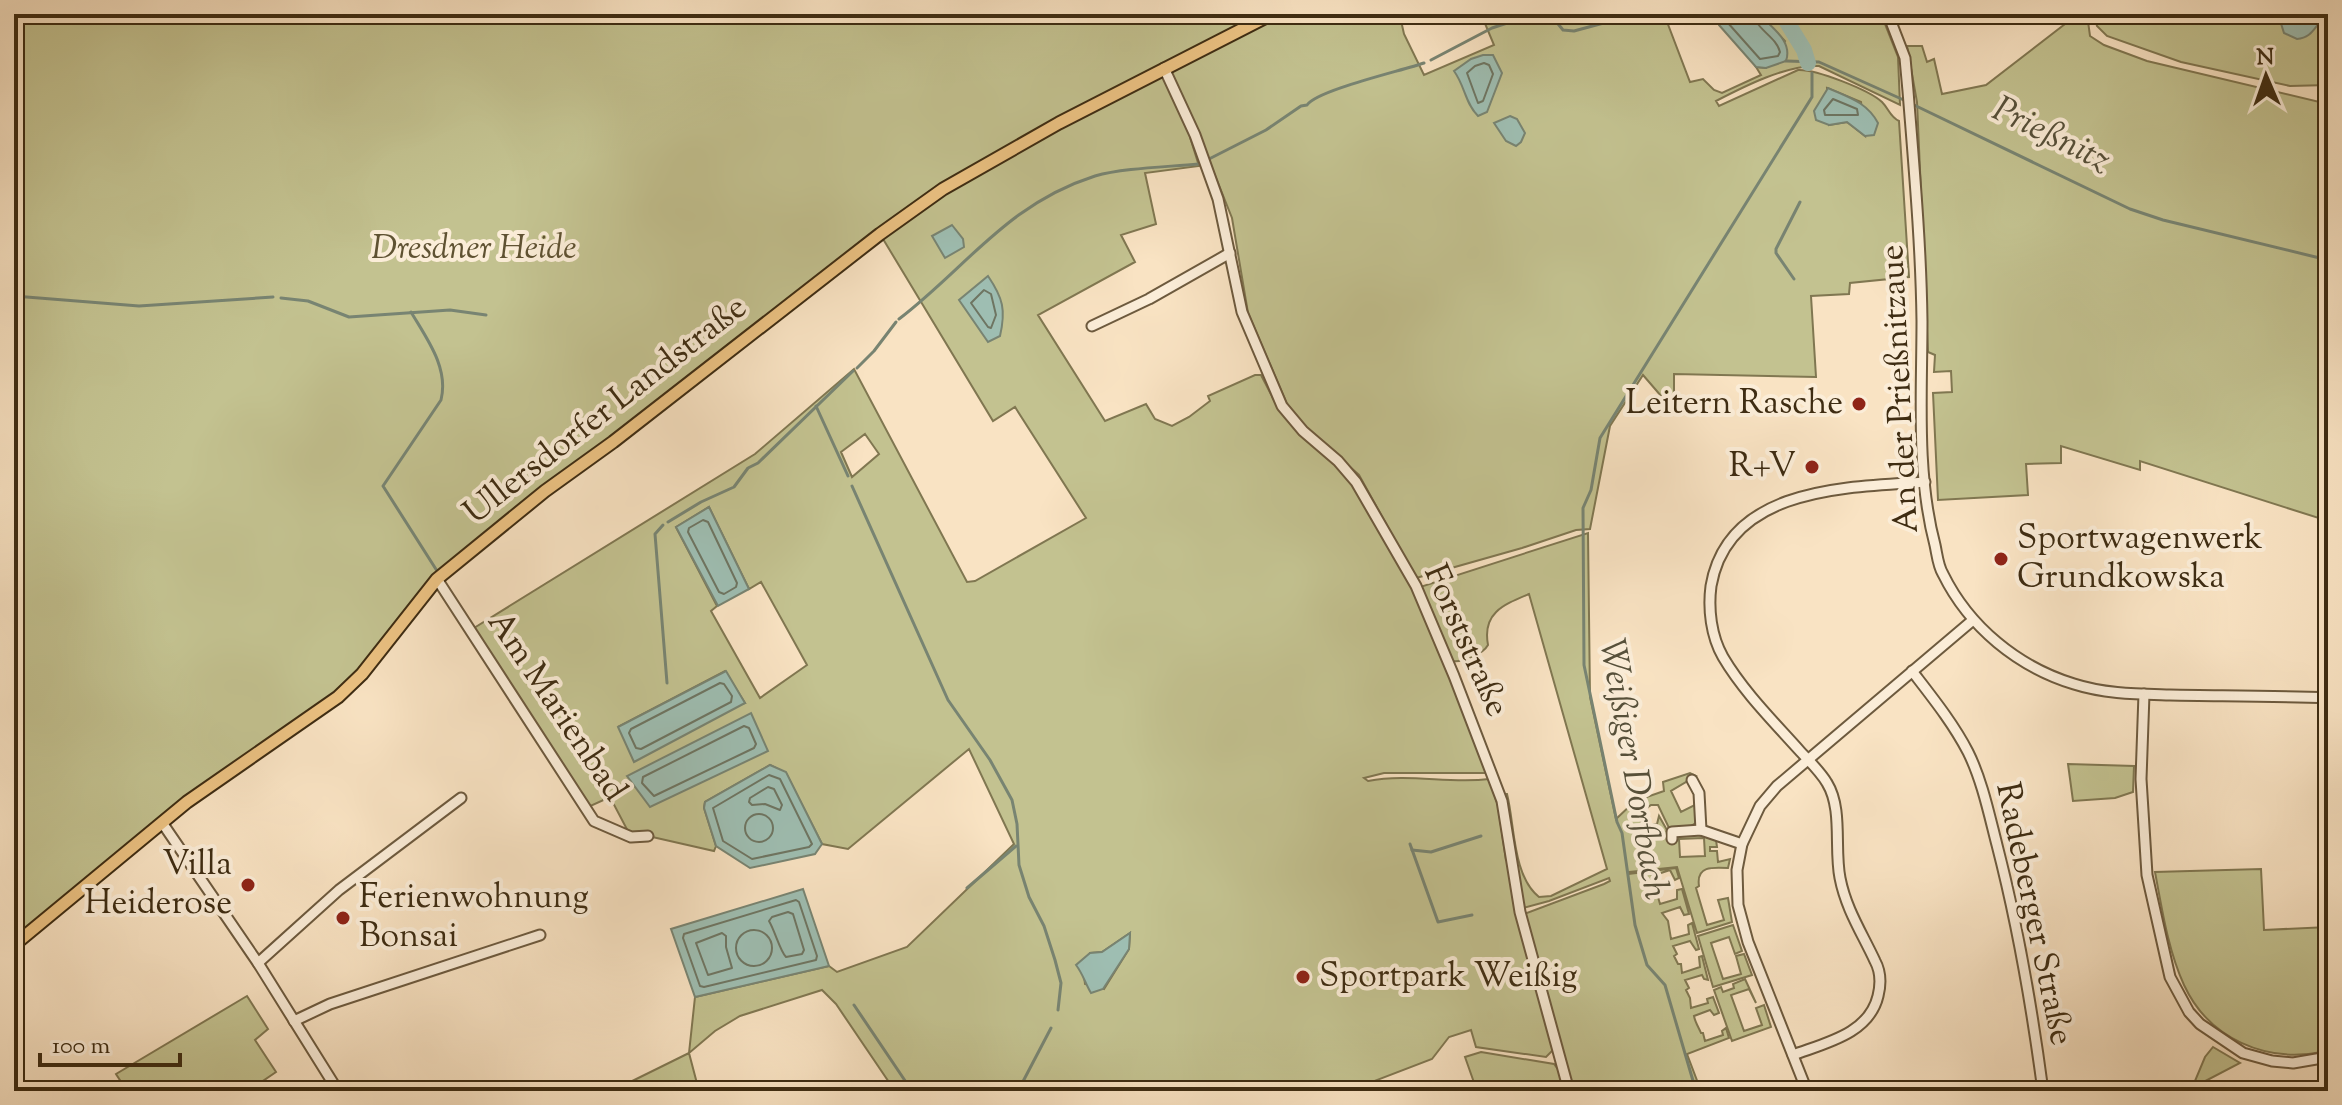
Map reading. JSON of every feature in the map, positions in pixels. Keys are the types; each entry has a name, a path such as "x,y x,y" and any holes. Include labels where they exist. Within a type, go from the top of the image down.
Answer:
{"main road":[{"name":"Ullersdorfer Landstraße","path":"14,945 187,802 338,697 362,674 437,579 545,491 918,207 943,189 1059,123 1272,14"}],"street":[{"name":"An der Prießnitzaue","path":"1888,14 1905,58 1920,292 1925,482 1931,530 1942,573 1973,620 2008,651 2046,675 2079,686 2144,694 2328,698"},
{"name":"Forststraße","path":"1164,68 1195,135 1222,212 1242,312 1282,406 1356,482 1416,586 1454,676 1502,801 1520,912 1569,1091"},
{"path":"1092,326 1149,299 1230,253"},
{"path":"1793,1055 1859,1027 1871,1015 1880,988 1879,970 1845,898 1836,845 1836,811 1828,784 1740,682 1721,653 1710,609 1714,574 1732,538 1760,513 1793,499 1864,484 1925,482"},
{"name":"Am Marienbad","path":"437,579 594,821 631,837 648,836"},
{"path":"1807,1091 1741,922 1737,886 1742,844 1760,806 1777,786 1973,620"},
{"name":"Radeberger Straße","path":"1912,671 1967,750 1980,783 2002,865 2025,975 2043,1091"},
{"path":"2144,694 2141,779 2146,866 2170,977 2189,1012 2200,1024 2243,1053 2293,1063 2328,1057"},
{"path":"1697,785 1701,830"},
{"path":"258,963 339,890 461,798"},
{"path":"163,824 258,963 338,1091"},
{"path":"1672,839 1672,832 1701,830 1742,844"},
{"path":"294,1021 330,1004 540,935"}],"green space":[{"name":"Dresdner Heide","path":"14,14 1405,14 1400,16 1404,34 1424,75 1494,45 1481,14 1572,14 1575,23 1616,14 1664,14 1690,82 1703,79 1722,93 1761,75 1756,67 1766,68 1785,41 1759,14 1779,14 1785,20 1801,14 1881,14 1898,57 1900,105 1819,66 1780,73 1716,101 1719,106 1798,70 1842,81 1882,102 1899,121 1909,277 1850,283 1849,294 1811,296 1816,377 1674,374 1674,411 1643,375 1610,426 1590,529 1576,530 1416,578 1359,475 1305,427 1287,404 1248,313 1232,218 1198,133 1190,137 1199,166 1145,173 1156,224 1121,235 1135,262 1038,315 1105,421 1146,404 1155,419 1172,426 1210,401 1208,396 1261,375 1278,408 1300,434 1353,484 1412,588 1445,663 1487,773 1384,773 1364,778 1368,781 1399,778 1489,779 1498,806 1506,860 1514,860 1507,794 1519,863 1530,888 1539,897 1551,896 1607,869 1529,594 1496,612 1488,625 1488,645 1477,655 1452,661 1420,587 1588,533 1590,697 1616,819 1635,801 1664,791 1663,782 1690,773 1696,776 1671,791 1681,812 1695,805 1697,798 1697,822 1691,826 1669,828 1658,805 1651,805 1639,814 1642,825 1657,824 1659,816 1667,830 1669,843 1675,843 1675,834 1698,833 1716,840 1717,847 1710,847 1710,851 1717,851 1718,862 1730,859 1728,868 1703,871 1696,888 1707,925 1724,920 1718,900 1728,898 1732,922 1697,933 1677,867 1628,872 1676,868 1679,878 1675,880 1670,870 1652,876 1660,904 1677,899 1677,890 1682,889 1689,914 1684,915 1680,907 1662,913 1668,921 1671,939 1689,934 1688,925 1692,923 1699,949 1696,950 1690,941 1673,946 1677,954 1674,956 1681,964 1682,973 1700,967 1699,957 1702,956 1708,980 1702,975 1685,980 1691,1008 1708,1003 1707,999 1713,997 1719,1013 1714,1015 1710,1010 1694,1016 1695,1020 1705,1041 1723,1035 1722,1031 1726,1028 1729,1038 1687,1054 1701,1091 1573,1091 1524,914 1604,884 1610,881 1609,878 1516,910 1553,1050 1546,1057 1476,1047 1471,1030 1449,1037 1432,1059 1369,1083 1371,1091 895,1091 836,1004 822,990 740,1016 715,1031 689,1053 695,997 829,966 837,972 907,947 1014,844 969,749 848,849 822,844 786,773 770,765 705,802 704,808 716,846 714,851 648,836 631,837 610,797 586,808 474,628 755,454 854,369 967,582 975,581 1086,518 1015,407 993,421 880,234 435,574 338,697 187,802 14,940","holes":["1827,88 1861,102 1865,136 1847,122 1829,125","865,434 879,454 852,477 841,452","709,507 749,589 761,582 807,665 760,698 711,611 717,606 676,527","725,671 745,703 618,727","1704,838 1705,856 1680,857 1679,839","1130,933 1129,949 1104,989 1085,984 1084,975 1090,953 1102,952"]},
{"path":"2078,14 2087,14 2090,36 2104,45 2147,61 2328,104 2328,521 2140,461 2140,470 2061,446 2061,463 2026,464 2028,495 1938,500 1933,393 1952,392 1951,371 1934,372 1935,355 1928,352 1917,102 1907,46 1922,46 1927,62 1934,59 1942,94 1986,85"},
{"path":"2094,14 2328,14 2328,85 2290,86 2181,62 2107,36 2097,26"},
{"path":"2068,764 2134,766 2133,792 2115,798 2073,801"},
{"path":"2261,869 2264,930 2328,927 2328,1049 2322,1052 2280,1054 2241,1043 2224,1033 2195,1004 2174,958 2155,872"},
{"path":"1733,925 1742,951 1735,954 1729,937 1711,943 1723,979 1741,974 1736,956 1744,954 1752,975 1713,987 1698,936"},
{"path":"1745,979 1756,1003 1749,989 1731,995 1744,1031 1762,1025 1756,1008 1764,1005 1771,1027 1732,1041 1714,990 1721,987 1723,992"},
{"path":"247,996 268,1029 255,1040 276,1072 248,1091 127,1091 116,1074"},
{"path":"2213,1047 2240,1063 2192,1088 2205,1057"},
{"path":"1481,1052 1554,1064 1566,1091 1477,1091 1465,1057"},
{"path":"689,1053 699,1091 612,1091"}],"water":[{"path":"1719,14 1759,14 1784,41 1786,61 1766,68 1756,67 1719,25"},
{"path":"2278,14 2328,15 2311,33 2297,39 2284,33"},
{"path":"1483,55 1493,55 1502,73 1487,112 1478,116 1454,71"},
{"path":"1828,88 1856,101 1874,116 1878,123 1874,135 1865,136 1847,122 1829,125 1816,120 1814,111"},
{"path":"1510,116 1517,119 1525,133 1516,146 1506,141 1494,123"},
{"path":"952,225 963,239 964,247 945,258 932,236"},
{"path":"988,276 1000,298 1003,319 1000,336 988,342 959,300"},
{"path":"709,507 749,589 718,606 676,527"},
{"path":"726,671 745,703 634,762 618,727"},
{"path":"751,713 768,751 650,807 627,776"},
{"path":"770,765 786,772 822,844 815,854 750,868 716,846 704,808 705,802"},
{"path":"803,889 829,966 695,997 671,929"},
{"path":"1130,933 1129,949 1103,989 1091,993 1076,965 1090,953 1102,952"}],"waterway":[{"path":"1431,60 1492,28 1535,14"},
{"path":"1550,14 1563,30 1574,31 1637,14"},
{"name":"Prießnitz","path":"1782,14 1804,50 1808,63"},
{"name":"Prießnitz","path":"1786,61 1819,62 1906,101"},
{"path":"1209,159 1266,130 1326,93 1424,63"},
{"name":"Weißiger Dorfbach","path":"1696,1091 1665,985 1647,965 1635,925 1622,833 1617,822 1584,665 1583,508 1591,490 1600,438 1812,97 1812,73"},
{"name":"Prießnitz","path":"1912,104 2130,209 2163,220 2328,260"},
{"path":"899,319 1012,220 1064,188 1106,173 1198,164"},
{"path":"1794,279 1776,249 1800,202"},
{"path":"14,296 139,306 273,297"},
{"path":"281,298 308,301 349,317 450,310 486,315"},
{"path":"411,312 430,343 439,365 443,388 441,400 383,486 439,574"},
{"path":"857,368 896,322"},
{"path":"668,522 734,487 748,468 758,463 853,371"},
{"path":"816,406 848,476"},
{"path":"852,486 948,700 990,760 1012,800 1017,824 1019,865 1029,897 1044,926 1061,983 1058,1010"},
{"path":"663,525 655,534 667,683"},
{"path":"1412,850 1431,852 1481,836"},
{"path":"1410,844 1438,922 1472,915"},
{"path":"967,888 1016,846"},
{"path":"854,1005 912,1091"},
{"path":"1018,1091 1051,1028"}],"place":[{"name":"Leitern Rasche","path":"1859,404"},
{"name":"R+V","path":"1812,467"},
{"name":"Sportwagenwerk Grundkowska","path":"2001,559"},
{"name":"Villa Heiderose","path":"248,885"},
{"name":"Ferienwohnung Bonsai","path":"343,918"},
{"name":"Sportpark Weißig","path":"1303,977"}]}
